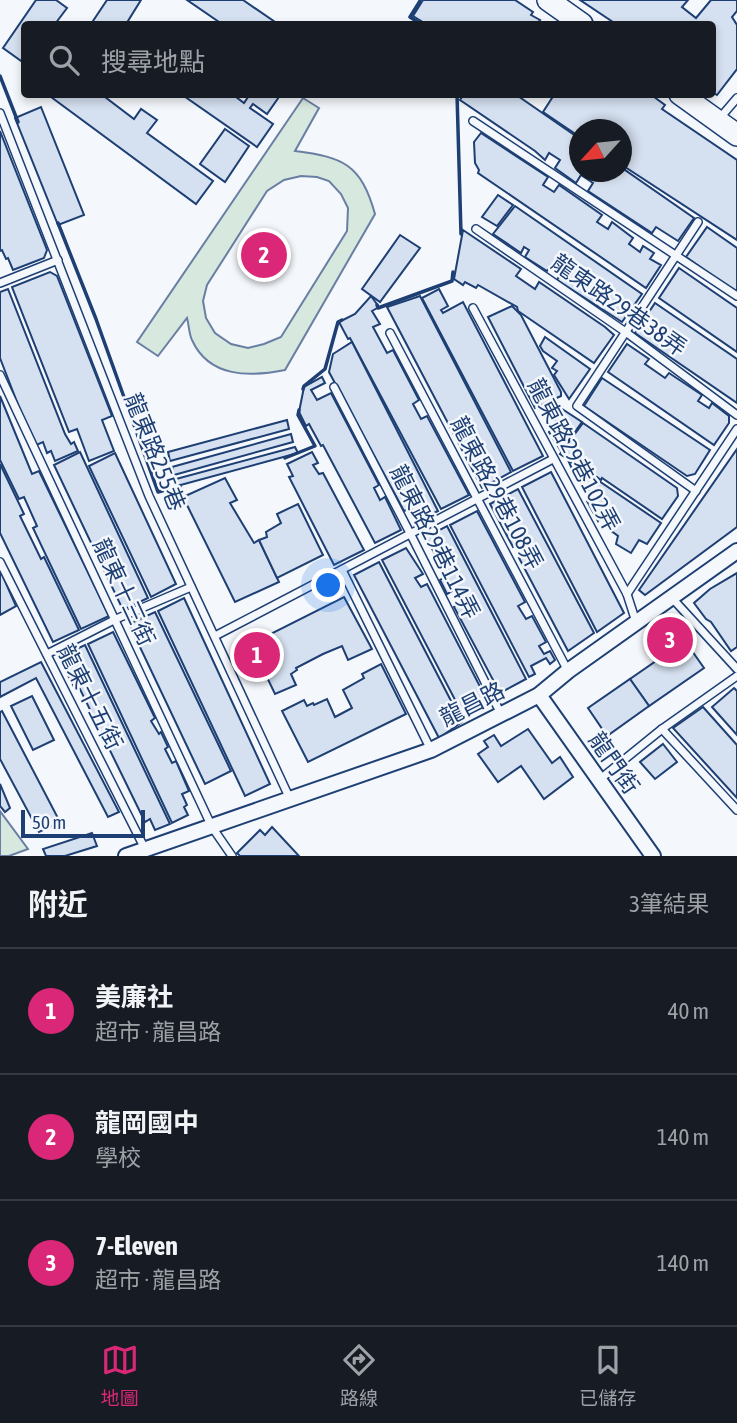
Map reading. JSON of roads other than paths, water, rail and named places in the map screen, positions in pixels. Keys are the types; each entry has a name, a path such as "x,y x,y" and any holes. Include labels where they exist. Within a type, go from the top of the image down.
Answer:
{"street":[{"path":"548,0 578,21"},
{"path":"685,98 737,135"},
{"name":"龍昌路","path":"126,856 431,750 539,695 568,671 737,551"},
{"name":"龍門街","path":"539,695 653,856"}],"lane":[{"path":"716,121 737,99"},
{"name":"龍東路255巷","path":"0,113 149,496 290,799"},
{"path":"473,121 737,296"},
{"path":"696,491 577,406 698,222"},
{"name":"龍東路29巷38弄","path":"476,229 627,333 737,415"},
{"path":"0,283 58,260"},
{"name":"龍東路29巷102弄","path":"473,308 627,594 636,622"},
{"name":"龍東路29巷108弄","path":"390,333 568,671"},
{"name":"龍東十三街","path":"0,375 212,827 232,856"},
{"name":"龍東路29巷114弄","path":"334,387 501,715"},
{"path":"627,594 737,429"},
{"path":"215,636 553,459"},
{"name":"龍東十五街","path":"0,562 146,850"},
{"path":"342,570 431,750"},
{"path":"47,654 191,587"},
{"path":"672,598 737,668"},
{"path":"599,780 662,729 737,676"},
{"path":"662,729 737,810"}],"place":[{"name":"龍岡國中","path":"264,255"},
{"name":"7-Eleven","path":"670,640"},
{"name":"美廉社","path":"257,655"}]}
